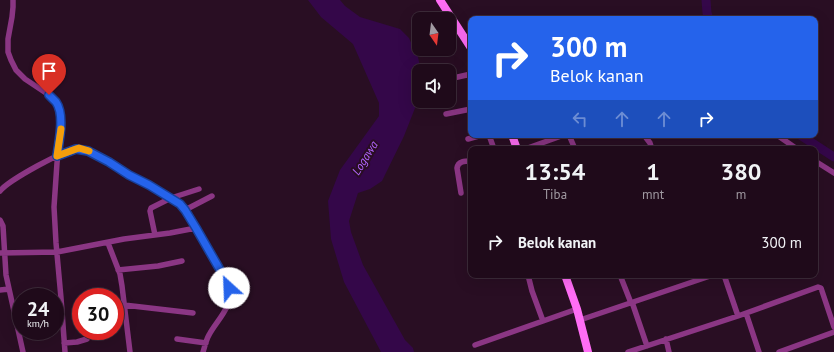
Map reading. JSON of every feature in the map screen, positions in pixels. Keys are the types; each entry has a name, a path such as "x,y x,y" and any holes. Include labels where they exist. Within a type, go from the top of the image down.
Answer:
{"main road":[{"path":"440,0 468,43"},
{"path":"568,278 588,352"}],"street":[{"path":"13,0 8,39 8,52 10,60 16,70 25,79 49,95 56,102 59,108 61,122 54,207 65,352"},
{"path":"456,78 468,75"},
{"path":"446,114 468,110"},
{"path":"533,146 556,138"},
{"path":"782,138 793,146"},
{"path":"0,191 5,185 17,177 76,149 88,151 109,162 129,175 149,185 168,200 180,204 228,283 230,297 228,304 203,342 203,352"},
{"path":"461,193 457,166 459,163 468,161"},
{"path":"818,163 834,173"},
{"path":"155,235 150,209 168,200 199,189"},
{"path":"185,210 212,196"},
{"path":"0,220 3,226 2,253 23,352"},
{"path":"2,253 57,252 124,239 170,234 194,229"},
{"path":"108,243 120,274 122,288"},
{"path":"118,270 158,266 182,261"},
{"path":"529,278 543,321"},
{"path":"621,278 647,346"},
{"path":"580,320 704,278"},
{"path":"725,278 738,316"},
{"path":"628,352 820,287 834,327"},
{"path":"0,290 9,289"},
{"path":"130,352 124,305 192,313"},
{"path":"475,345 577,309"},
{"path":"746,313 759,352"},
{"path":"779,352 834,332"},
{"path":"177,338 203,342"},
{"path":"666,339 670,352"},
{"path":"64,343 82,340"}],"water":[{"name":"Logawa","path":"308,0 340,0 345,6 360,17 400,29 409,38 412,45 412,56 418,56 419,64 412,64 412,108 415,108 404,136 382,181 370,189 358,193 349,221 351,232 363,265 405,340 413,348 414,352 381,352 344,282 331,239 328,201 340,170 379,116 379,103 353,44 321,17"}],"waterway":[{"path":"706,0 708,16"},
{"path":"805,138 817,146"},
{"path":"818,147 834,157"}],"slow traffic":[{"path":"61,129 57,156 79,148 89,151"}],"route":[{"path":"49,95 56,102 59,108 61,122 57,156 79,148 88,151 160,191 180,204 196,228 228,283 229,288"}]}
